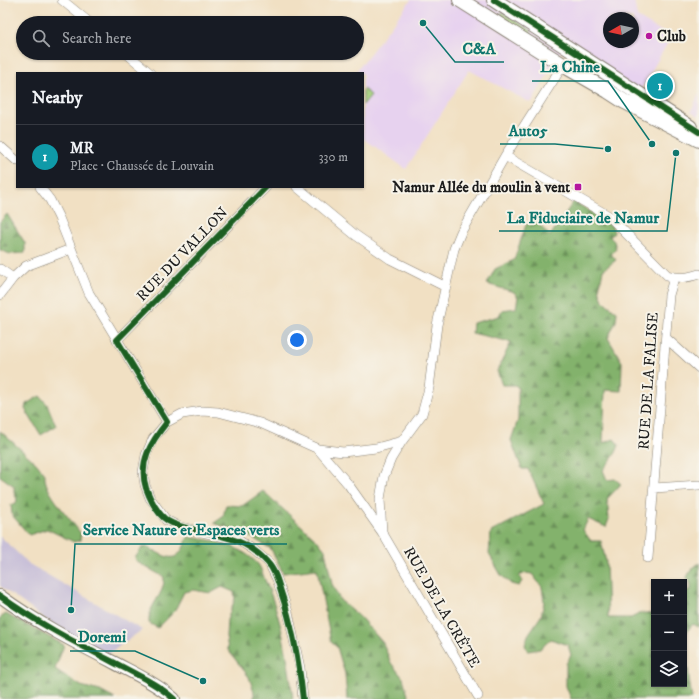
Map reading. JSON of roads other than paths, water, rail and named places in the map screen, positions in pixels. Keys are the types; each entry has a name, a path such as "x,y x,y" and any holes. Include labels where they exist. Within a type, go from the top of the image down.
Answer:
{"main road":[{"path":"494,0 699,132"},
{"path":"466,2 563,65 625,102 699,140"},
{"path":"563,65 567,47"},
{"path":"608,91 615,78"}],"street":[{"path":"62,0 81,16"},
{"path":"134,60 149,72"},
{"name":"RUE DE LA CRÊTE","path":"382,532 380,499 384,476 391,459 402,441 422,414 429,388 437,325 454,249 461,232 505,156 563,65"},
{"path":"0,146 16,159"},
{"path":"505,156 609,216 667,275 674,278 686,278 699,274"},
{"path":"41,188 50,200 59,218 89,293 167,422"},
{"name":"RUE DU VALLON","path":"117,340 265,188"},
{"path":"298,188 354,234 390,259 446,287"},
{"path":"0,295 13,278 26,266 71,249"},
{"path":"0,269 13,278"},
{"name":"RUE DE LA FALISE","path":"648,558 669,295 674,278"},
{"path":"666,338 699,368"},
{"path":"303,699 300,668 288,612 277,579 269,563 254,550 238,540 180,527 166,520 150,498 145,485 144,472 146,455 153,439 167,422 182,414 202,411 218,412 260,423 318,449 343,452 376,448 402,441"},
{"name":"RUE DE LA CRÊTE","path":"318,449 348,484 382,532 478,696"},
{"path":"654,488 699,485"},
{"path":"0,596 56,631 166,691 174,699"}],"place":[{"name":"C&A","path":"423,23"},
{"name":"Club","path":"649,36"},
{"name":"MR","path":"660,86"},
{"name":"La Chine","path":"652,144"},
{"name":"Auto5","path":"608,149"},
{"name":"La Fiduciaire de Namur","path":"676,153"},
{"name":"Namur Allée du moulin à vent","path":"578,187"},
{"name":"Service Nature et Espaces verts","path":"71,610"},
{"name":"Doremi","path":"203,681"}]}
